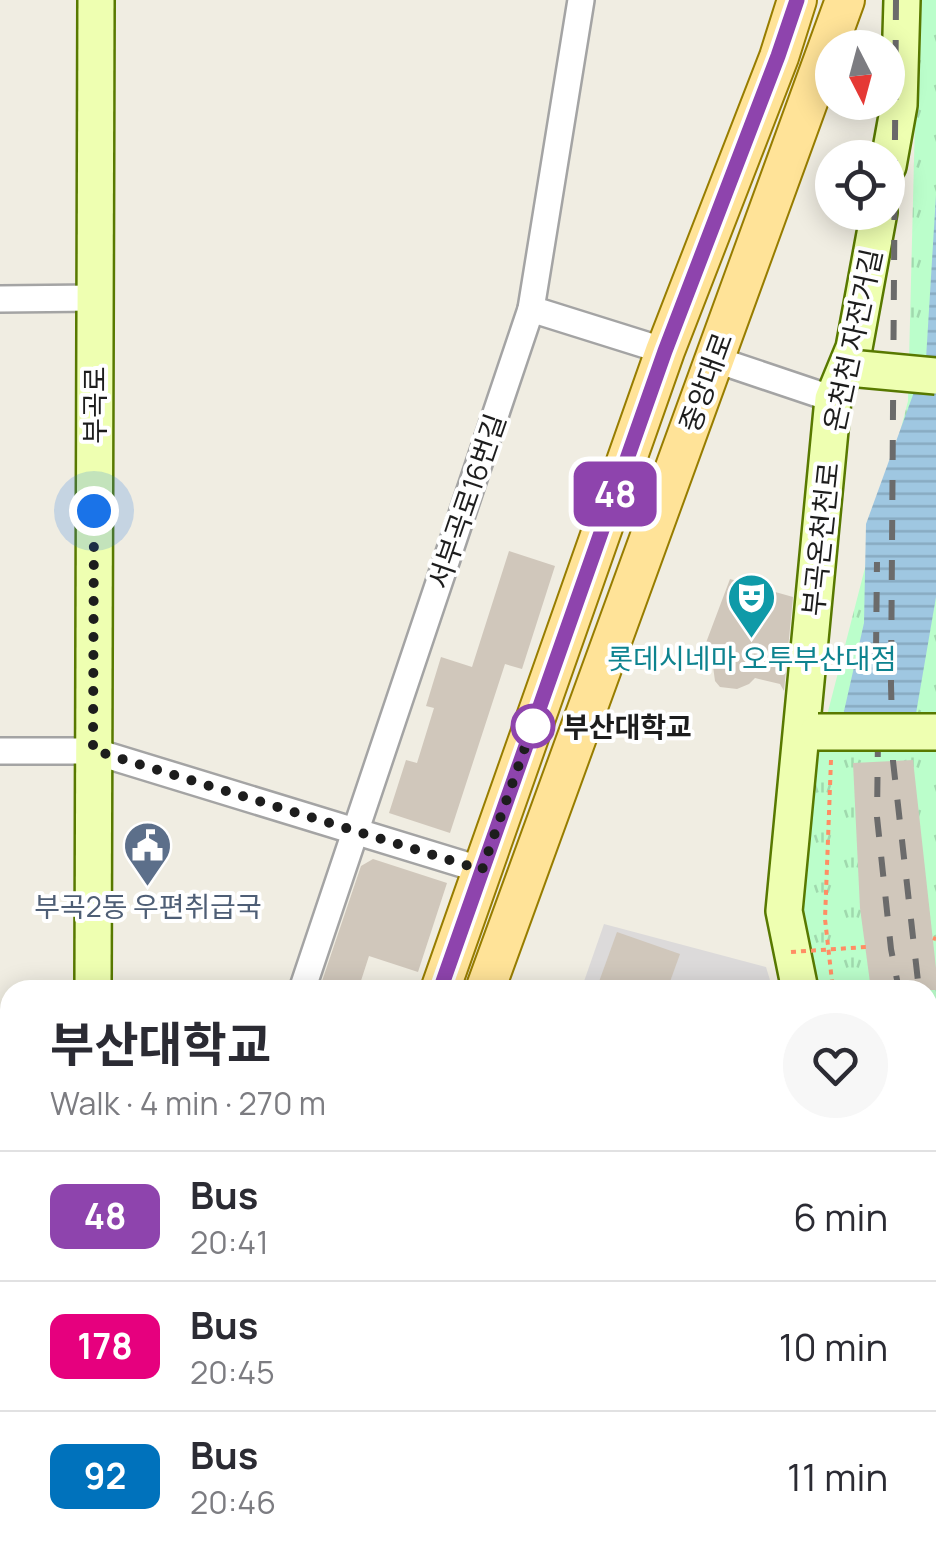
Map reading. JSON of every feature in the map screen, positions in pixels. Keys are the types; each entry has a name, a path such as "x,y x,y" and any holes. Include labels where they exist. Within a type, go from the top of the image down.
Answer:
{"main road":[{"name":"부곡로","path":"93,980 96,0"},
{"name":"중앙대로","path":"444,980 665,351 797,0"},
{"name":"중앙대로","path":"489,980 845,0"},
{"path":"893,140 899,106 902,0"},
{"name":"부곡온천천로","path":"798,980 784,911 817,742 847,378 876,230"},
{"path":"847,378 936,376"},
{"path":"817,742 936,732"}],"street":[{"name":"서부곡로16번길","path":"305,980 531,309 581,0"},
{"path":"0,299 94,298"},
{"path":"531,309 665,351"},
{"path":"714,359 847,378"},
{"path":"0,751 93,750 482,870"}],"path":[{"path":"817,742 825,919 832,980"},
{"path":"791,952 866,946"}],"shaded area":[{"path":"604,924 766,967 770,980 584,980"}],"green space":[{"path":"918,0 936,0 936,980 818,980 797,897 815,762 908,401"}],"water":[{"path":"936,195 936,597 914,725 842,720 864,623 866,524 926,359"}],"building":[{"path":"509,551 555,566 522,669 505,664 450,833 389,813 406,760 417,763 434,708 426,706 441,657 472,667"},
{"name":"롯데시네마 오투부산대점","path":"730,579 793,597 784,691 780,684 755,678 737,689 720,687 715,681 712,659 701,656"},
{"path":"913,760 936,980 870,980 860,908 853,763"},
{"path":"373,859 447,883 418,972 369,956 361,980 322,980 361,866"},
{"path":"617,932 680,954 671,980 600,980"}],"railway":[{"path":"896,0 891,685 893,761 918,980"},
{"path":"876,652 877,562"},
{"path":"878,737 877,817 897,980"}],"bus line":[{"name":"48","path":"444,980 665,351 797,0"}],"place":[{"name":"롯데시네마 오투부산대점","path":"752,640"},
{"name":"부산대학교","path":"533,726"},
{"name":"부곡2동 우편취급국","path":"148,888"}],"route":[{"path":"94,511 93,750 482,870 536,716 533,726"}]}
